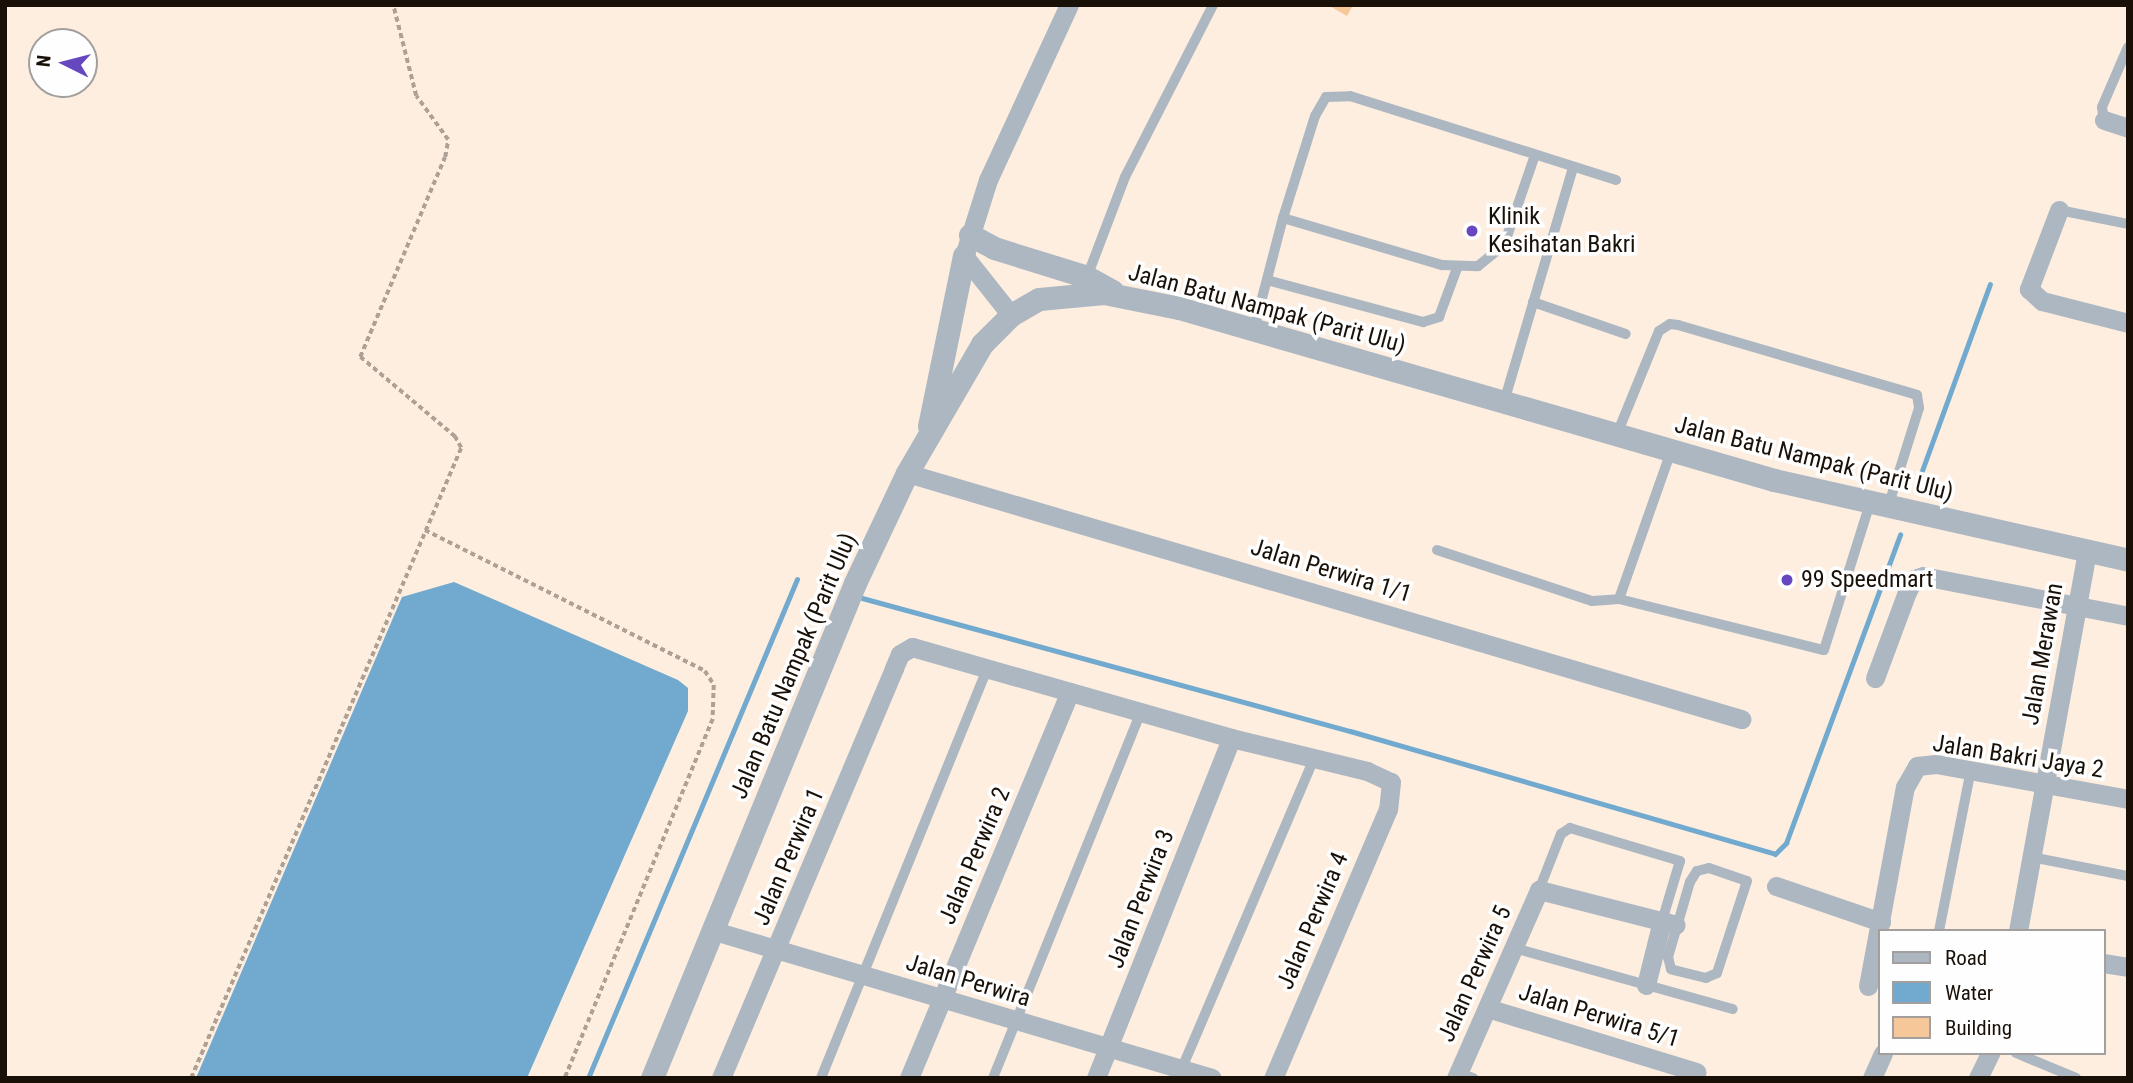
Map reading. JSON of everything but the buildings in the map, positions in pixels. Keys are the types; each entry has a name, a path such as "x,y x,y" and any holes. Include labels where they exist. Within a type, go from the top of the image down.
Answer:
{"street":[{"path":"927,436 936,372 967,245 988,180 1069,5"},
{"path":"2104,120 2128,128"},
{"path":"2059,211 2029,289 2042,301 2128,323"},
{"path":"967,245 993,248 1087,277 1124,298"},
{"path":"967,245 1011,315"},
{"name":"Jalan Batu Nampak (Parit Ulu)","path":"652,1078 855,583 907,473 982,344 1011,315 1049,297 1094,293 1254,329 1671,451 1879,505 2128,560"},
{"name":"Jalan Perwira 1/1","path":"907,473 1741,719"},
{"name":"Jalan Merawan","path":"2018,929 2087,551"},
{"path":"1875,678 1907,592 1914,579 1923,576 2128,617"},
{"name":"Jalan Perwira 1","path":"721,1078 900,654 912,646 988,666"},
{"path":"988,666 1231,738 1314,758"},
{"name":"Jalan Perwira 2","path":"909,1078 1070,692"},
{"name":"Jalan Perwira 3","path":"1096,1078 1231,738"},
{"name":"Jalan Perwira 4","path":"1273,1078 1388,809 1391,782 1314,758"},
{"name":"Jalan Bakri Jaya 2","path":"1880,929 1910,774 1927,763 2128,799"},
{"path":"1776,886 1881,922"},
{"path":"1539,890 1669,923 1646,985"},
{"name":"Jalan Perwira 5","path":"1462,1076 1487,1007 1539,890"},
{"name":"Jalan Perwira","path":"711,930 1212,1078"},
{"name":"Jalan Bakri Jaya 2","path":"1868,986 1878,937"},
{"path":"2105,963 2128,967"},
{"name":"Jalan Perwira 5/1","path":"1487,1007 1696,1072"},
{"path":"1871,1078 1882,1055"},
{"path":"1978,1078 1989,1055"}],"lane":[{"path":"1087,277 1131,165 1213,5"},
{"path":"2104,120 2102,107 2128,47"},
{"path":"1254,329 1283,218 1315,116 1326,97 1337,94 1616,180"},
{"path":"1283,218 1457,268 1478,266 1498,254 1535,155"},
{"path":"1504,402 1573,167"},
{"path":"2059,211 2128,224"},
{"path":"1267,280 1423,322 1439,317 1457,268"},
{"path":"1533,302 1626,334"},
{"path":"1437,550 1592,601 1619,599 1820,652 1827,645 1879,505 1919,408 1917,395 1670,324 1659,331 1617,435"},
{"path":"1619,599 1671,451"},
{"path":"821,1078 988,666"},
{"path":"993,1078 1141,711"},
{"path":"1182,1068 1314,758"},
{"path":"1939,929 1971,770"},
{"path":"1539,890 1561,834 1570,828 1680,861 1669,923 1669,966 1706,978 1714,976 1747,881 1709,868 1697,872 1669,923"},
{"path":"2030,857 2128,876"},
{"path":"1514,948 1733,1009"},
{"path":"2020,1055 2060,1074 2076,1078"}],"path":[{"path":"191,1078 460,443 360,357 445,157 448,140 416,96 393,5"},
{"path":"425,530 705,671 714,685 713,719 565,1078"}],"water":[{"path":"454,582 678,680 688,688 688,711 527,1078 196,1078 402,597"}],"waterway":[{"path":"1916,487 1990,284"},
{"path":"862,598 1350,731 1775,854 1786,843 1900,534"},
{"path":"588,1078 797,579"}],"place":[{"name":"Klinik Kesihatan Bakri","path":"1472,231"},
{"name":"99 Speedmart","path":"1787,580"}]}
